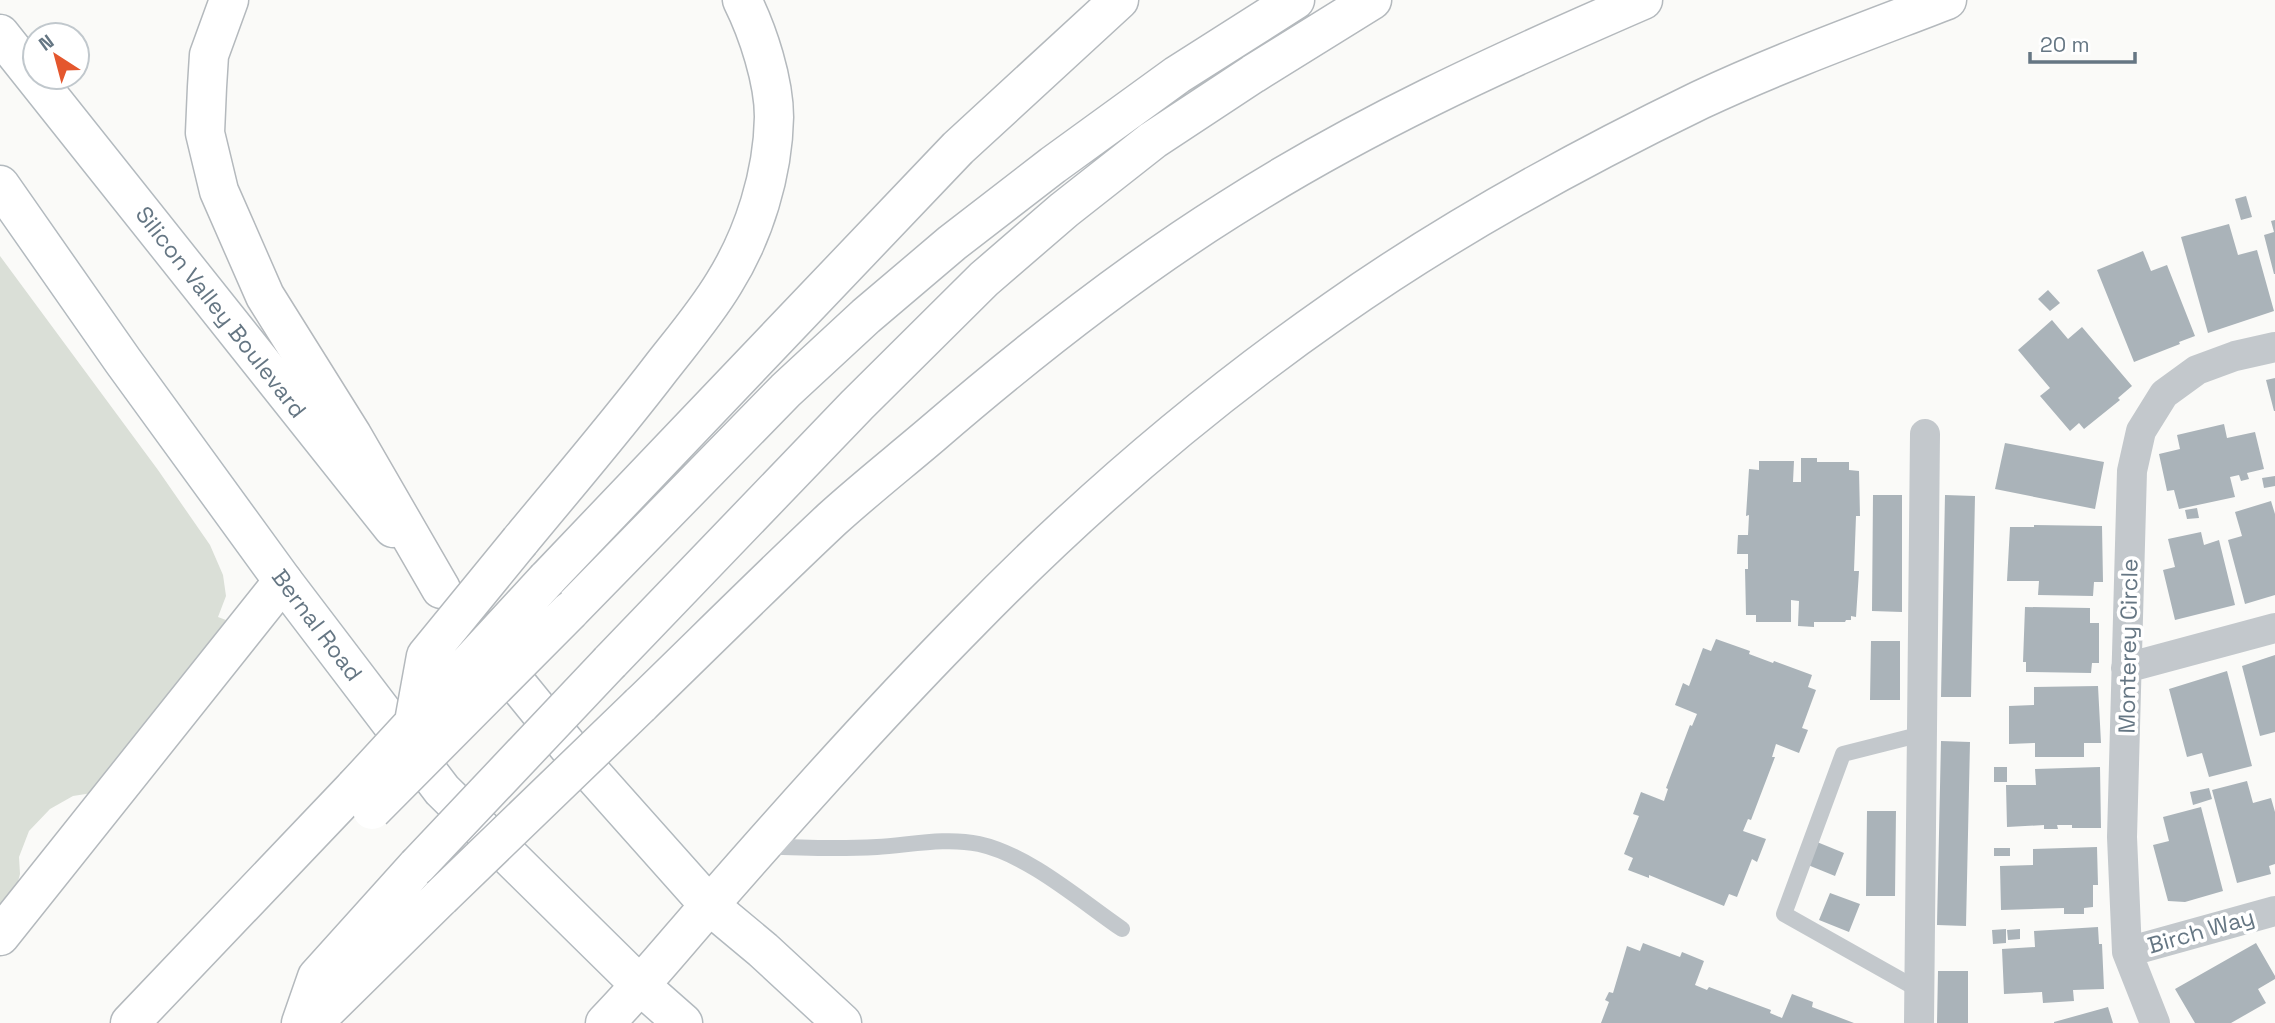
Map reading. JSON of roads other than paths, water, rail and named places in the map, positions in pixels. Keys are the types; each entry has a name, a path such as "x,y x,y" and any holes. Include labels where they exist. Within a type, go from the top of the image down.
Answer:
{"main road":[{"path":"229,0 209,55 205,133 219,191 265,296 352,435 441,589 570,750 709,905 763,950 842,1023"},
{"path":"414,722 426,656 627,412 724,283 744,244 760,201 769,161 774,116 765,62 752,20 742,0"},
{"path":"363,799 414,722 547,579 958,148 1119,0"},
{"path":"130,1023 296,849 363,799 570,611 786,390 866,316 952,243 1053,165 1177,75 1296,0"},
{"path":"301,1023 317,977 417,866 857,405 994,270 1064,210 1153,140 1372,0"},
{"path":"313,1023 834,517 1022,359 1131,277 1227,210 1371,126 1519,54 1643,0"},
{"path":"605,1023 641,986 861,734 970,620 1133,465 1336,309 1493,209 1621,139 1789,60 1947,0"},
{"name":"Silicon Valley Boulevard","path":"0,34 441,589"},
{"name":"Bernal Road","path":"0,185 123,361 283,581 442,790 641,986 683,1023"},
{"path":"0,936 283,581"}],"street":[{"name":"Monterey Circle","path":"2155,1023 2127,952 2122,837 2132,471 2141,431 2164,394 2197,370 2235,356 2275,347"},
{"path":"1919,1023 1925,434"},
{"path":"2126,668 2275,628"},
{"name":"Birch Way","path":"2127,952 2275,911"}],"lane":[{"path":"1919,990 1784,914 1843,754 1922,734"},
{"path":"762,846 832,849 947,841 979,844 1011,856 1043,874 1122,929"}]}
